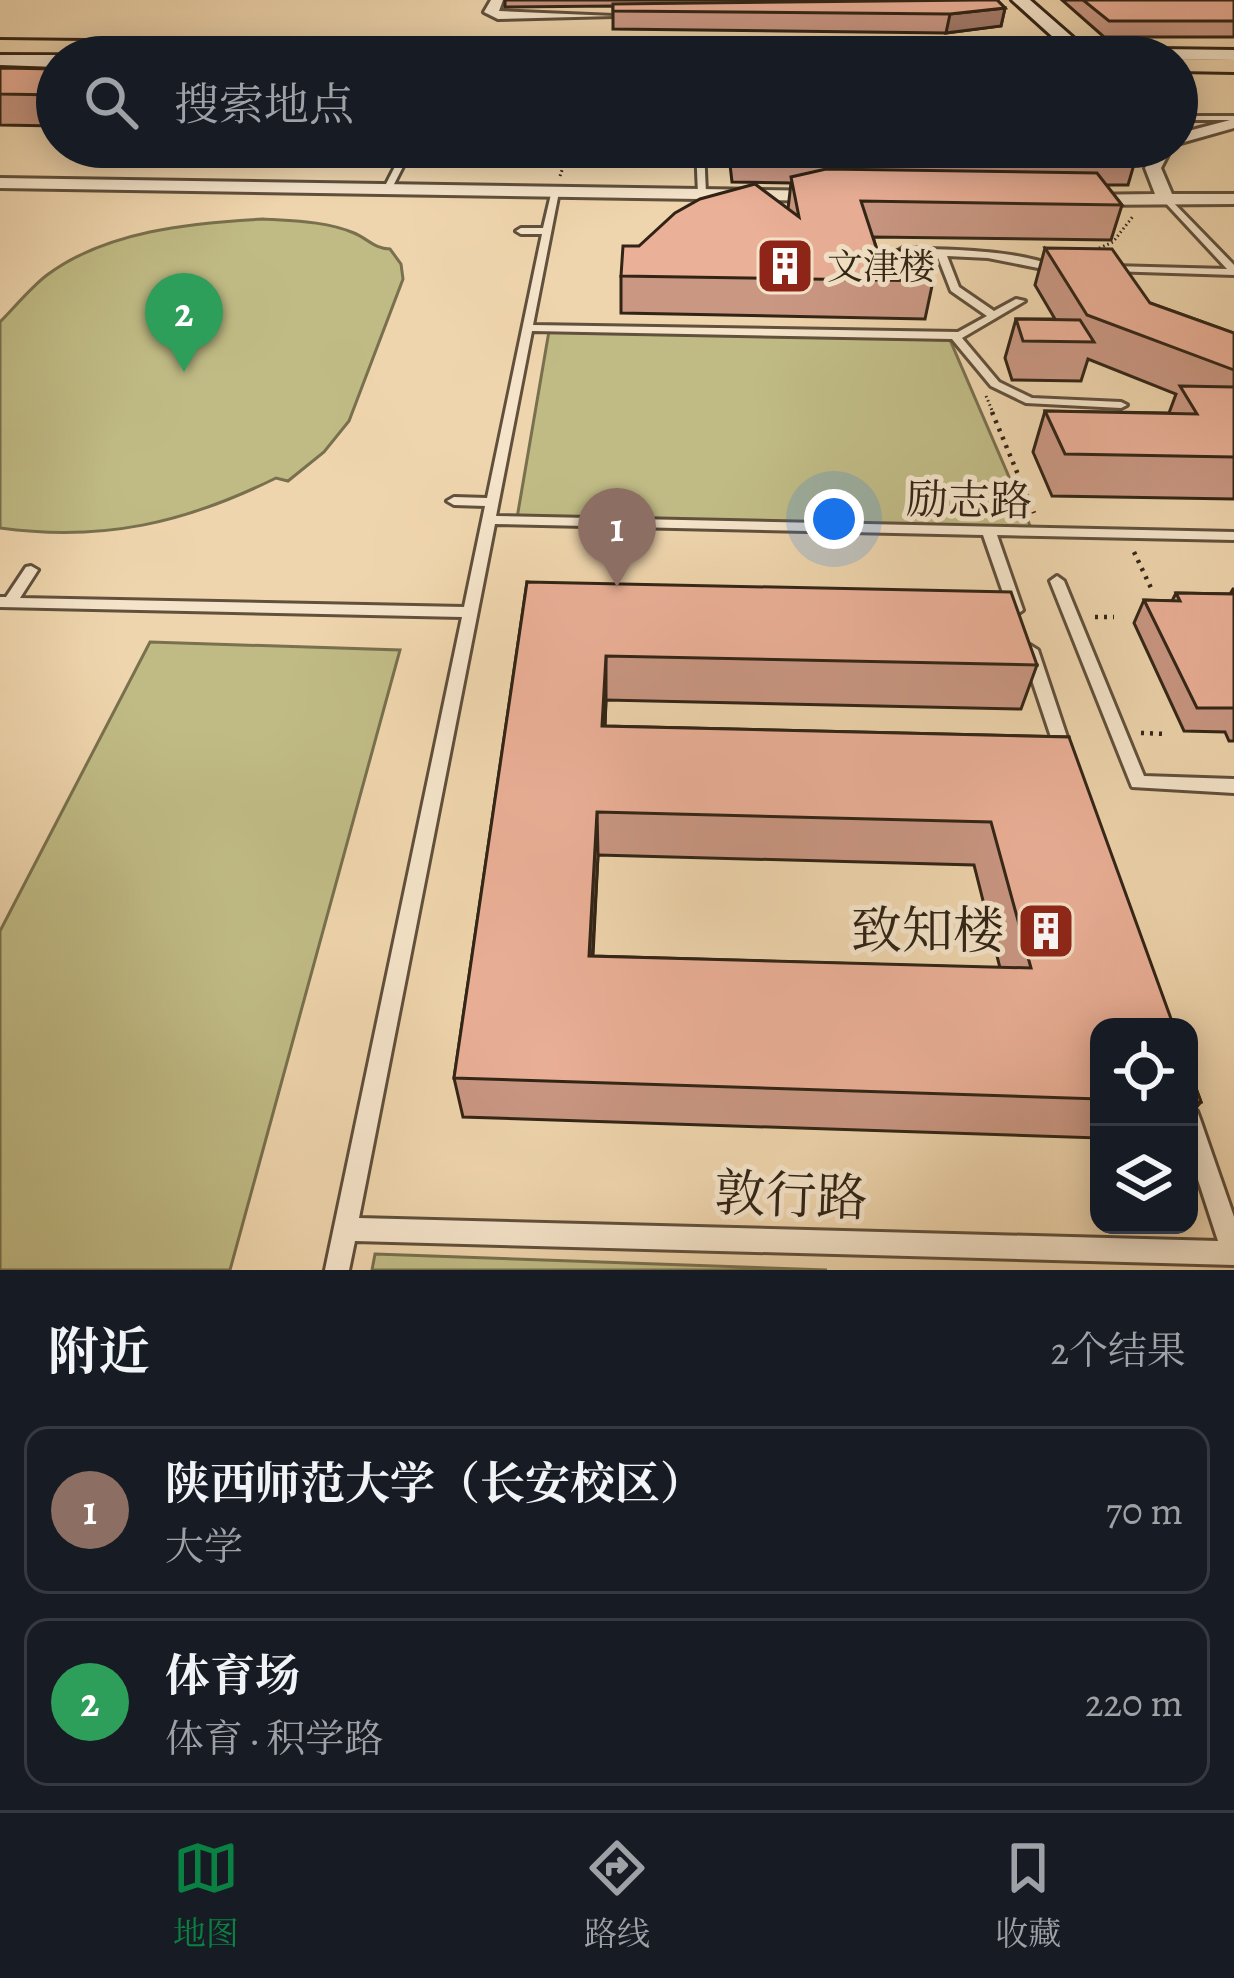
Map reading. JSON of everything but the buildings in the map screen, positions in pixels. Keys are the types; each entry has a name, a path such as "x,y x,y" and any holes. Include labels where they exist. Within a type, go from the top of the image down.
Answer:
{"main road":[{"path":"1009,0 1050,36"},
{"path":"1020,0 1053,36"},
{"path":"0,50 36,50"},
{"path":"0,50 36,51"},
{"path":"0,50 36,57"},
{"path":"1198,62 1233,65"},
{"path":"1198,66 1233,65"}],"street":[{"path":"584,0 496,0 490,12 632,12"},
{"path":"597,36 610,9"},
{"path":"1198,132 1234,121"},
{"path":"1153,168 1165,196"},
{"path":"0,183 839,196"},
{"path":"1067,200 1234,199"}],"lane":[{"path":"1198,119 1234,121"},
{"path":"387,190 398,168"},
{"path":"701,168 702,194"},
{"path":"337,1270 555,192"},
{"path":"1165,196 1234,271"},
{"path":"520,231 547,232"},
{"path":"893,250 988,255 1046,269 1080,269"},
{"path":"940,251 955,289 994,316"},
{"path":"1097,269 1234,271"},
{"path":"527,328 955,336 1020,301"},
{"path":"955,336 991,380 1030,400 1120,405"},
{"name":"励志路","path":"454,501 489,511 1043,535 1234,536"},
{"path":"990,533 1074,780"},
{"path":"5,602 31,570"},
{"path":"1057,581 1138,782 1234,785"},
{"path":"5,602 470,612"},
{"path":"1191,1126 1234,1252"},
{"name":"敦行路","path":"345,1229 1234,1252"}],"path":[{"path":"1091,252 1113,242 1130,224 1140,208 1136,201"},
{"path":"991,380 981,384 1043,535"},
{"path":"1136,557 1151,588"}],"shaded area":[{"path":"263,219 343,229 390,249 401,264 403,279 349,421 324,452 288,481 276,478 209,507 142,525 74,532 0,528 0,322 47,275 95,248 178,227"},
{"path":"549,331 950,340 1031,528 517,518"},
{"path":"150,642 400,650 230,1270 0,1270 0,931"},
{"path":"375,1254 827,1270 372,1270"}],"place":[{"name":"文津楼","path":"785,266"},
{"name":"体育场","path":"184,372"},
{"name":"陕西师范大学（长安校区）","path":"617,587"},
{"name":"致知楼","path":"1046,931"}]}
